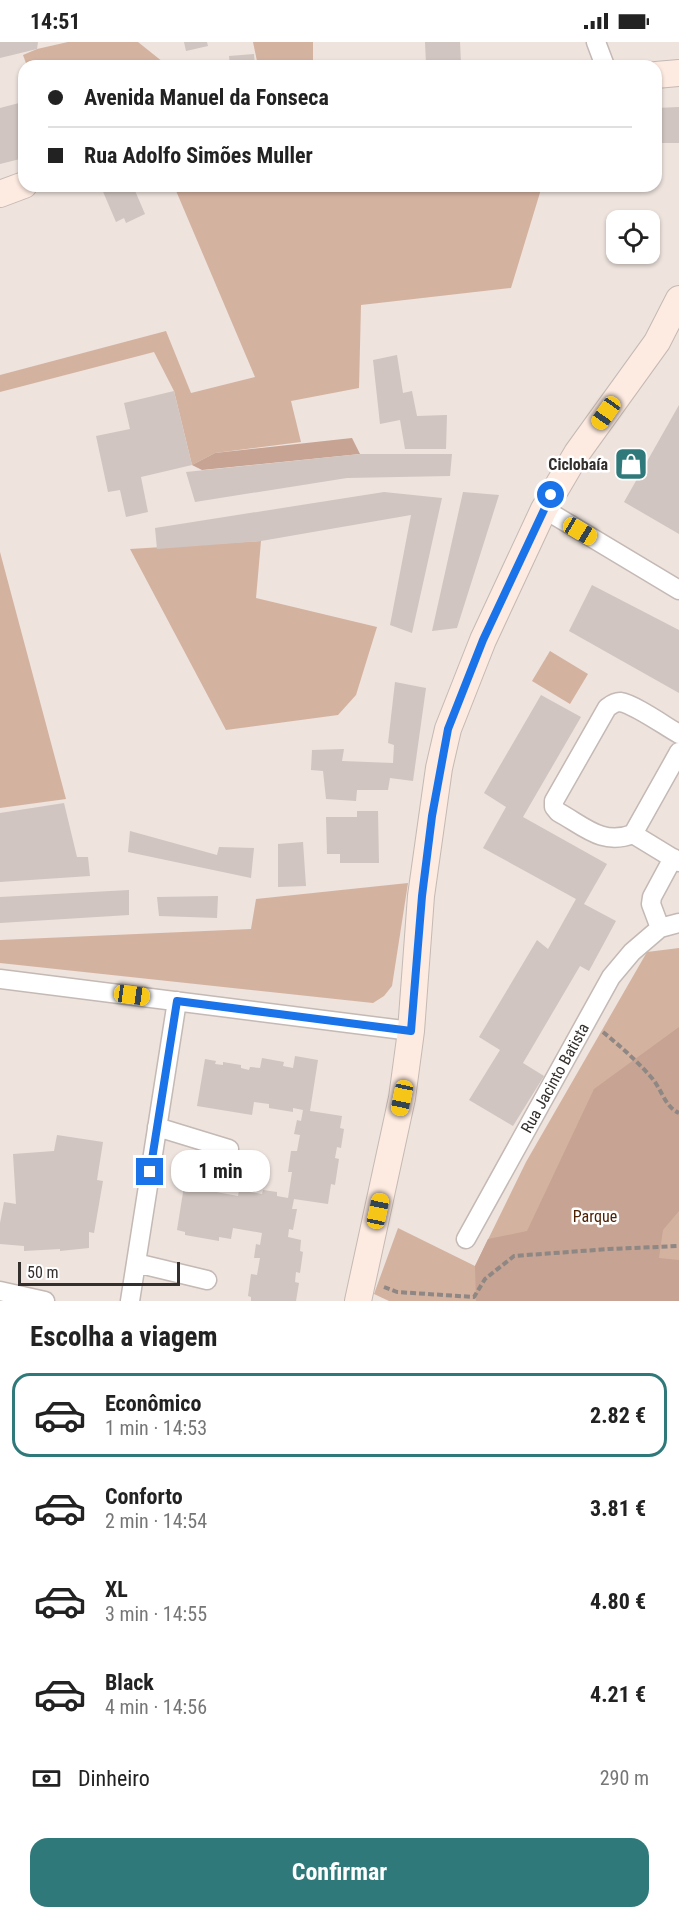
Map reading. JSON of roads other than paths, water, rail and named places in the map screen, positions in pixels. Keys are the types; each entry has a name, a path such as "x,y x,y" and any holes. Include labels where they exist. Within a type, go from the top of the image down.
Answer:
{"street":[{"path":"596,42 603,60"},
{"path":"662,74 679,73"},
{"path":"0,194 18,187"},
{"path":"361,1289 402,1098 411,1031 422,896 432,816 448,729 483,640 543,509 577,453 657,342 679,299"},
{"path":"543,509 678,587"},
{"path":"679,734 629,705 615,703 607,708 554,801 554,807 558,812 602,837 633,834 679,752"},
{"path":"633,834 676,860 652,897 651,904 660,928"},
{"name":"Rua Jacinto Batista","path":"466,1239 611,977 632,952 660,928 679,923"},
{"path":"0,979 411,1031"},
{"path":"130,1301 177,1001"},
{"path":"158,1127 229,1149"},
{"path":"136,1263 207,1280"},
{"path":"0,1291 45,1301"}],"place":[{"name":"Ciclobaía","path":"631,464"}],"park label":[{"name":"Parque","path":"595,1216"}]}
